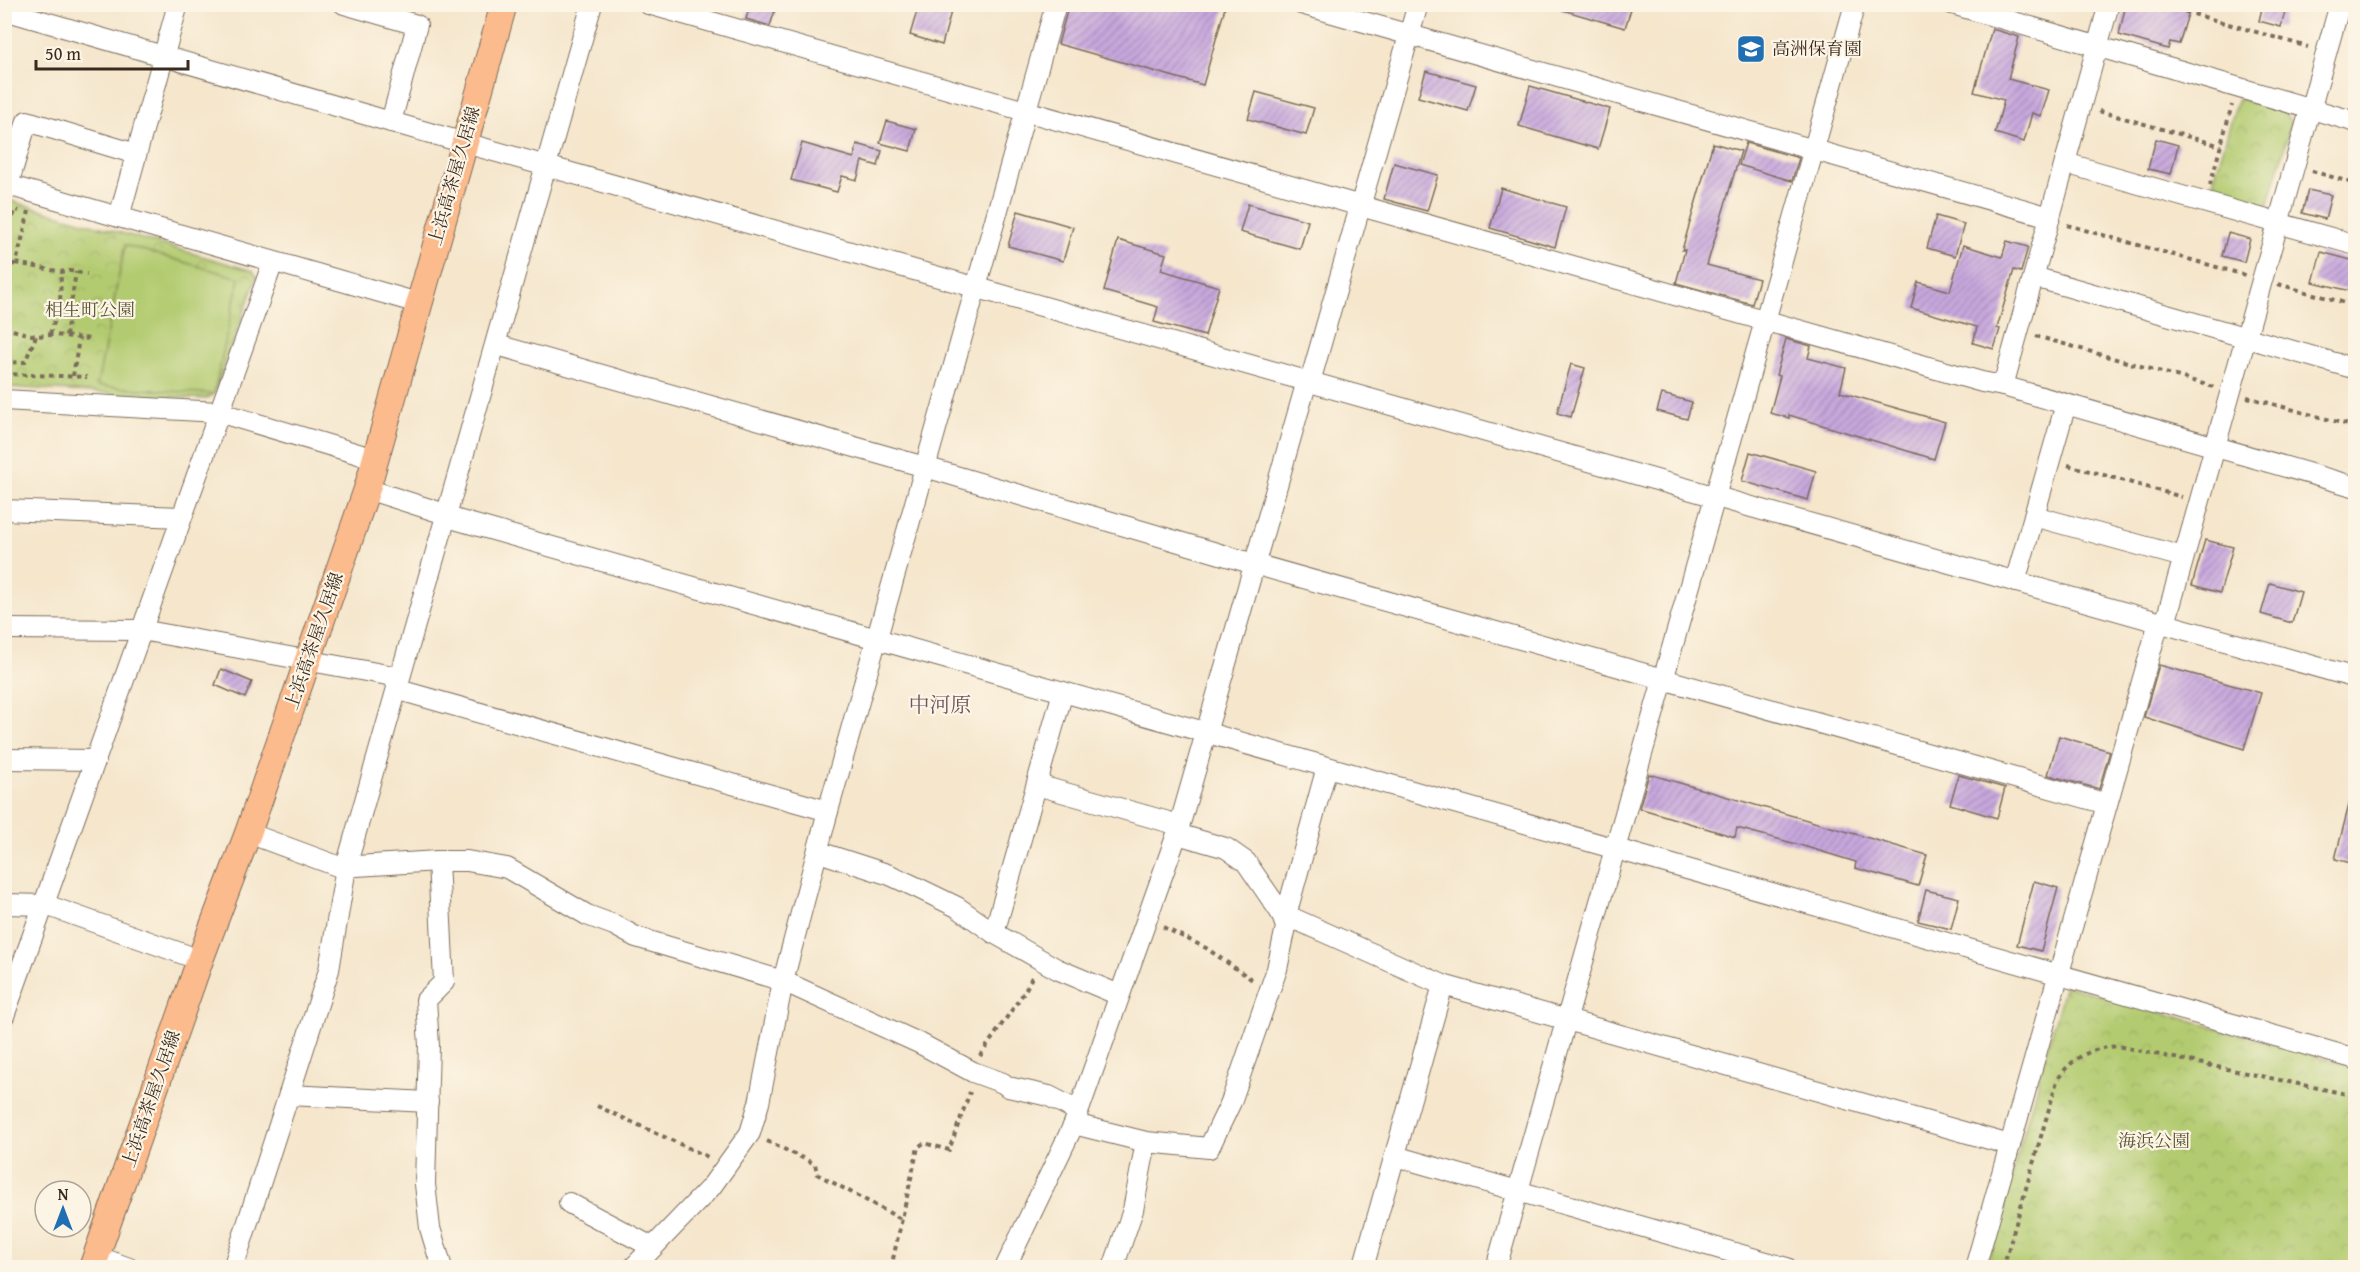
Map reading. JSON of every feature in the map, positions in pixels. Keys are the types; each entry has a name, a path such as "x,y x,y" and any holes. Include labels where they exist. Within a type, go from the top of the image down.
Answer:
{"main road":[{"name":"上浜高茶屋久居線","path":"94,1262 200,960 248,832 367,489 504,4"}],"street":[{"path":"119,217 178,4"},
{"path":"344,4 417,25 391,123"},
{"path":"233,1268 329,970 346,867 399,690 592,4"},
{"path":"648,4 2355,487"},
{"path":"633,1268 728,1166 750,1133 759,1103 783,981 828,812 1056,4"},
{"path":"1301,4 2050,218"},
{"path":"1005,1268 1076,1118 1178,829 1418,4"},
{"path":"1496,1268 1855,4"},
{"path":"1953,4 2355,122"},
{"path":"2003,386 2109,4"},
{"path":"1975,1268 2107,804 2183,558 2340,4"},
{"path":"4,10 391,123 2355,678"},
{"path":"136,154 27,121 6,184 418,303"},
{"path":"2065,163 2355,245"},
{"path":"4,1016 46,905 141,630 273,262"},
{"path":"2034,277 2355,369"},
{"path":"497,345 1254,564 2107,804"},
{"path":"4,400 218,412 375,459"},
{"path":"2015,582 2066,404"},
{"path":"367,489 442,513 447,517 2355,1059"},
{"path":"4,510 181,517"},
{"path":"2034,516 2183,558"},
{"path":"4,629 141,630 393,676 399,690"},
{"path":"399,690 828,812"},
{"path":"994,933 1063,692"},
{"path":"4,759 96,760"},
{"path":"1283,914 1327,767"},
{"path":"248,832 340,867 467,861 507,868 587,915 614,925 636,937 783,981 921,1044 973,1072 1008,1087 1049,1096 1076,1118 1146,1142 1209,1148 1231,1102 1254,1030 1271,990 1284,944 1286,927 1283,914 1246,862 1226,848 1178,829 1037,785"},
{"path":"819,848 822,853 890,875 947,902 994,933 1057,969 1119,995"},
{"path":"438,861 444,982 426,1000 429,1045 425,1184 429,1228 442,1268"},
{"path":"4,904 46,905 200,960"},
{"path":"1283,914 1443,985 2010,1145"},
{"path":"1363,1268 1443,985"},
{"path":"289,1095 428,1102"},
{"path":"1113,1268 1133,1210 1146,1142"},
{"path":"1395,1156 1787,1268"},
{"path":"569,1203 652,1248"},
{"path":"94,1262 129,1268"}],"path":[{"path":"2159,4 2326,52"},
{"path":"2205,202 2237,87"},
{"path":"2081,106 2221,146"},
{"path":"2294,166 2355,184"},
{"path":"16,263 35,193"},
{"path":"4,220 13,216 16,210 28,213"},
{"path":"2050,218 2355,306"},
{"path":"4,269 16,263 62,272 65,270 87,274"},
{"path":"66,336 76,272"},
{"path":"50,335 60,305 61,274"},
{"path":"4,328 36,336 90,339"},
{"path":"2018,331 2355,427"},
{"path":"4,363 25,362 36,336"},
{"path":"73,376 79,338"},
{"path":"4,374 87,377"},
{"path":"2050,460 2199,502"},
{"path":"1146,919 1206,948 1271,990"},
{"path":"891,1268 918,1147 924,1143 949,1150 974,1082 973,1072 979,1058 1025,991 1041,960"},
{"path":"2003,1268 2056,1081 2063,1071 2081,1056 2104,1047 2117,1046 2355,1096"},
{"path":"597,1106 728,1166"},
{"path":"750,1133 815,1164 817,1174 901,1219"}],"green space":[{"path":"2238,98 2285,112 2291,124 2269,203 2255,210 2209,196"},
{"name":"相生町公園","path":"4,199 253,271 257,277 214,394 206,399 5,387"},
{"path":"125,245 239,278 214,394 97,386"},
{"name":"海浜公園","path":"2065,985 2355,1067 2355,1267 1986,1268"}],"building":[{"path":"750,4 777,4 770,26 746,19"},
{"path":"919,4 953,4 942,45 910,35"},
{"path":"1069,4 1226,4 1203,85 1058,44"},
{"path":"1560,4 1616,4 1631,9 1625,28 1559,9"},
{"path":"2126,4 2191,4 2179,44 2170,42 2168,49 2119,35"},
{"path":"2263,4 2287,4 2281,27 2259,21"},
{"path":"1992,29 2019,37 2008,79 2049,90 2041,116 2032,113 2024,142 1995,133 2004,100 1974,92"},
{"path":"1426,71 1476,85 1468,111 1418,97"},
{"path":"1530,86 1610,109 1598,149 1519,126"},
{"path":"1256,92 1314,108 1306,135 1248,119"},
{"path":"887,121 916,129 910,151 880,143"},
{"path":"2156,139 2178,145 2171,174 2148,169"},
{"path":"802,143 854,158 857,144 882,151 878,166 862,161 857,180 842,176 837,192 791,180"},
{"path":"1713,143 1741,151 1707,265 1759,279 1752,304 1676,283 1685,250 1682,250"},
{"path":"1746,143 1799,158 1792,181 1739,165"},
{"path":"1394,163 1438,175 1427,211 1384,199"},
{"path":"1501,188 1566,207 1555,247 1490,228"},
{"path":"2308,190 2331,195 2325,219 2302,213"},
{"path":"1248,204 1308,221 1300,249 1240,232"},
{"path":"1018,211 1073,227 1063,261 1008,246"},
{"path":"1936,216 1964,224 1955,256 1927,248"},
{"path":"2228,233 2250,239 2244,262 2222,256"},
{"path":"1118,240 1166,254 1161,270 1219,287 1205,336 1154,322 1158,307 1104,291"},
{"path":"2007,241 2028,247 2021,272 2014,270 1997,328 2000,329 1994,349 1973,343 1977,327 1911,308 1918,282 1950,291 1963,245 2002,257"},
{"path":"2321,252 2355,261 2355,292 2313,282"},
{"path":"1786,339 1811,346 1808,358 1846,368 1840,392 1945,422 1934,459 1789,415 1789,418 1770,413 1780,376 1776,375"},
{"path":"1571,364 1585,368 1571,417 1557,413"},
{"path":"1662,394 1692,402 1687,419 1657,411"},
{"path":"1750,452 1816,471 1808,500 1742,481"},
{"path":"2205,540 2233,547 2220,593 2192,585"},
{"path":"2270,583 2301,592 2292,623 2261,614"},
{"path":"2159,665 2261,693 2244,749 2144,717"},
{"path":"221,669 252,682 245,698 215,685"},
{"path":"2059,736 2110,751 2099,789 2048,775"},
{"path":"1649,774 1927,855 1918,886 1855,868 1856,862 1800,845 1737,828 1735,837 1639,808"},
{"path":"1959,775 2005,788 1997,818 1950,804"},
{"path":"2350,801 2355,801 2355,864 2335,859"},
{"path":"2034,881 2058,888 2041,951 2017,945"},
{"path":"1926,890 1959,898 1951,929 1918,921"}],"place":[{"name":"高洲保育園","path":"1751,49"}],"district":[{"name":"中河原","path":"940,705"}]}
